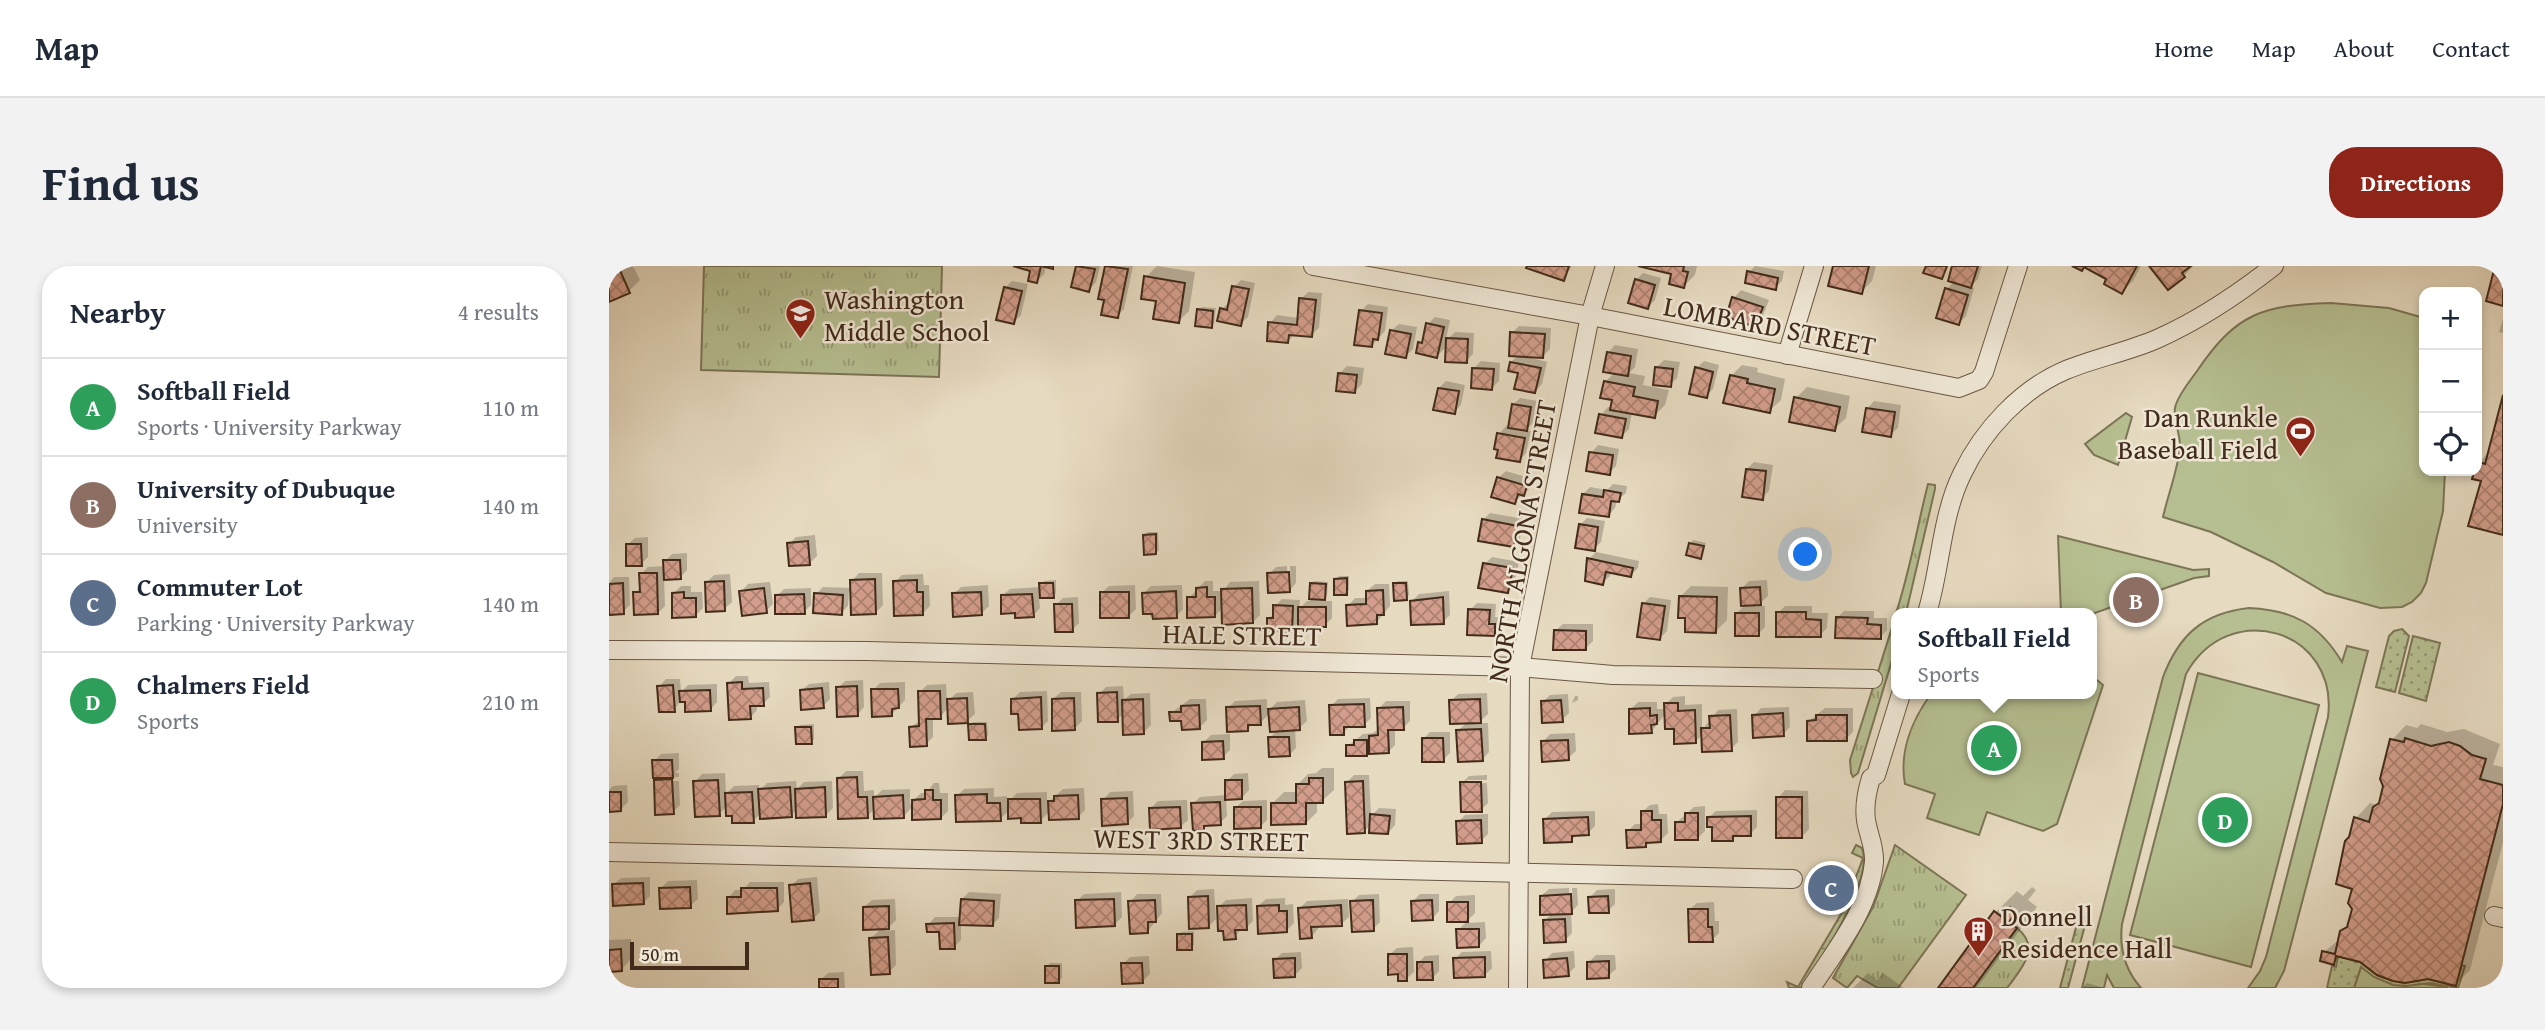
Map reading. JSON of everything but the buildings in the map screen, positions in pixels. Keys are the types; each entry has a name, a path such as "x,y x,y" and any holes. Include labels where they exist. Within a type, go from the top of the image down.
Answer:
{"street":[{"name":"LOMBARD STREET","path":"1313,266 1345,269 1959,388 1979,380 1984,372 2018,266"},
{"name":"NORTH ALGONA STREET","path":"1518,988 1520,667 1590,316 1605,266"},
{"path":"1787,355 1814,266"},
{"path":"1928,608 1954,491 1978,446 2011,406 2063,372 2154,340 2203,317 2236,296 2274,266"},
{"name":"HALE STREET","path":"609,650 867,651 1520,667 1613,675 1873,679"},
{"path":"1811,988 1857,913 1868,885 1874,860 1865,817 1867,804 1874,799 1879,781 1876,775 1899,699"},
{"name":"WEST 3RD STREET","path":"609,852 1793,879"}],"green space":[{"path":"704,266 942,266 939,377 701,370"},
{"name":"Dan Runkle Baseball Field","path":"2331,303 2389,308 2419,317 2419,476 2445,476 2443,511 2426,583 2412,602 2402,607 2380,608 2326,593 2273,562 2211,532 2163,517 2179,452 2176,403 2184,389 2211,352 2239,325 2269,310"},
{"path":"2126,413 2132,417 2118,465 2094,455 2085,444"},
{"path":"1928,484 1935,485 1907,608 1897,608"},
{"path":"2058,536 2193,570 2209,569 2209,576 2194,578 2097,612 2097,608 2061,608"},
{"path":"2249,608 2279,612 2303,622 2324,638 2342,662 2347,646 2368,651 2284,971 2275,988 2248,988 2266,957 2328,717 2327,687 2316,662 2299,644 2277,634 2252,631 2227,636 2205,650 2186,674 2122,924 2124,959 2141,988 2114,988 2107,975 2104,988 2082,988 2169,662 2185,638 2206,621 2218,615"},
{"path":"2402,629 2409,636 2395,692 2376,687 2389,636"},
{"path":"1891,631 1891,664 1858,773 1853,777 1850,760"},
{"path":"2413,636 2440,643 2426,701 2399,693"},
{"path":"2198,673 2319,705 2251,967 2130,935"},
{"path":"2097,680 2103,685 2057,824 2043,831 1987,812 1979,835 1927,818 1935,794 1905,784 1906,748 1918,715 1928,699 2097,699"},
{"path":"1856,845 1862,848 1864,862 1853,899 1821,959 1801,988 1789,988 1787,982 1798,987 1844,909 1863,858 1852,853"},
{"path":"1895,845 1966,895 1898,988 1878,988 1857,976 1847,988 1833,978 1873,907"},
{"path":"2079,916 2087,918 2068,988 2060,988"},
{"path":"2017,928 2028,943 2029,951 2023,966 2007,988 1973,988"},
{"path":"2338,956 2360,962 2377,975 2405,983 2428,979 2455,986 2461,965 2465,966 2458,988 2430,983 2393,985 2374,977 2361,967 2354,988 2327,988 2332,966 2336,967"},
{"path":"2361,967 2394,981 2448,988 2354,988"}],"place":[{"name":"Washington Middle School","path":"801,341"},
{"name":"Dan Runkle Baseball Field","path":"2301,459"},
{"name":"University of Dubuque","path":"2136,600"},
{"name":"Softball Field","path":"1994,748"},
{"name":"Chalmers Field","path":"2225,820"},
{"name":"Commuter Lot","path":"1831,888"},
{"name":"Donnell Residence Hall","path":"1978,958"}]}
